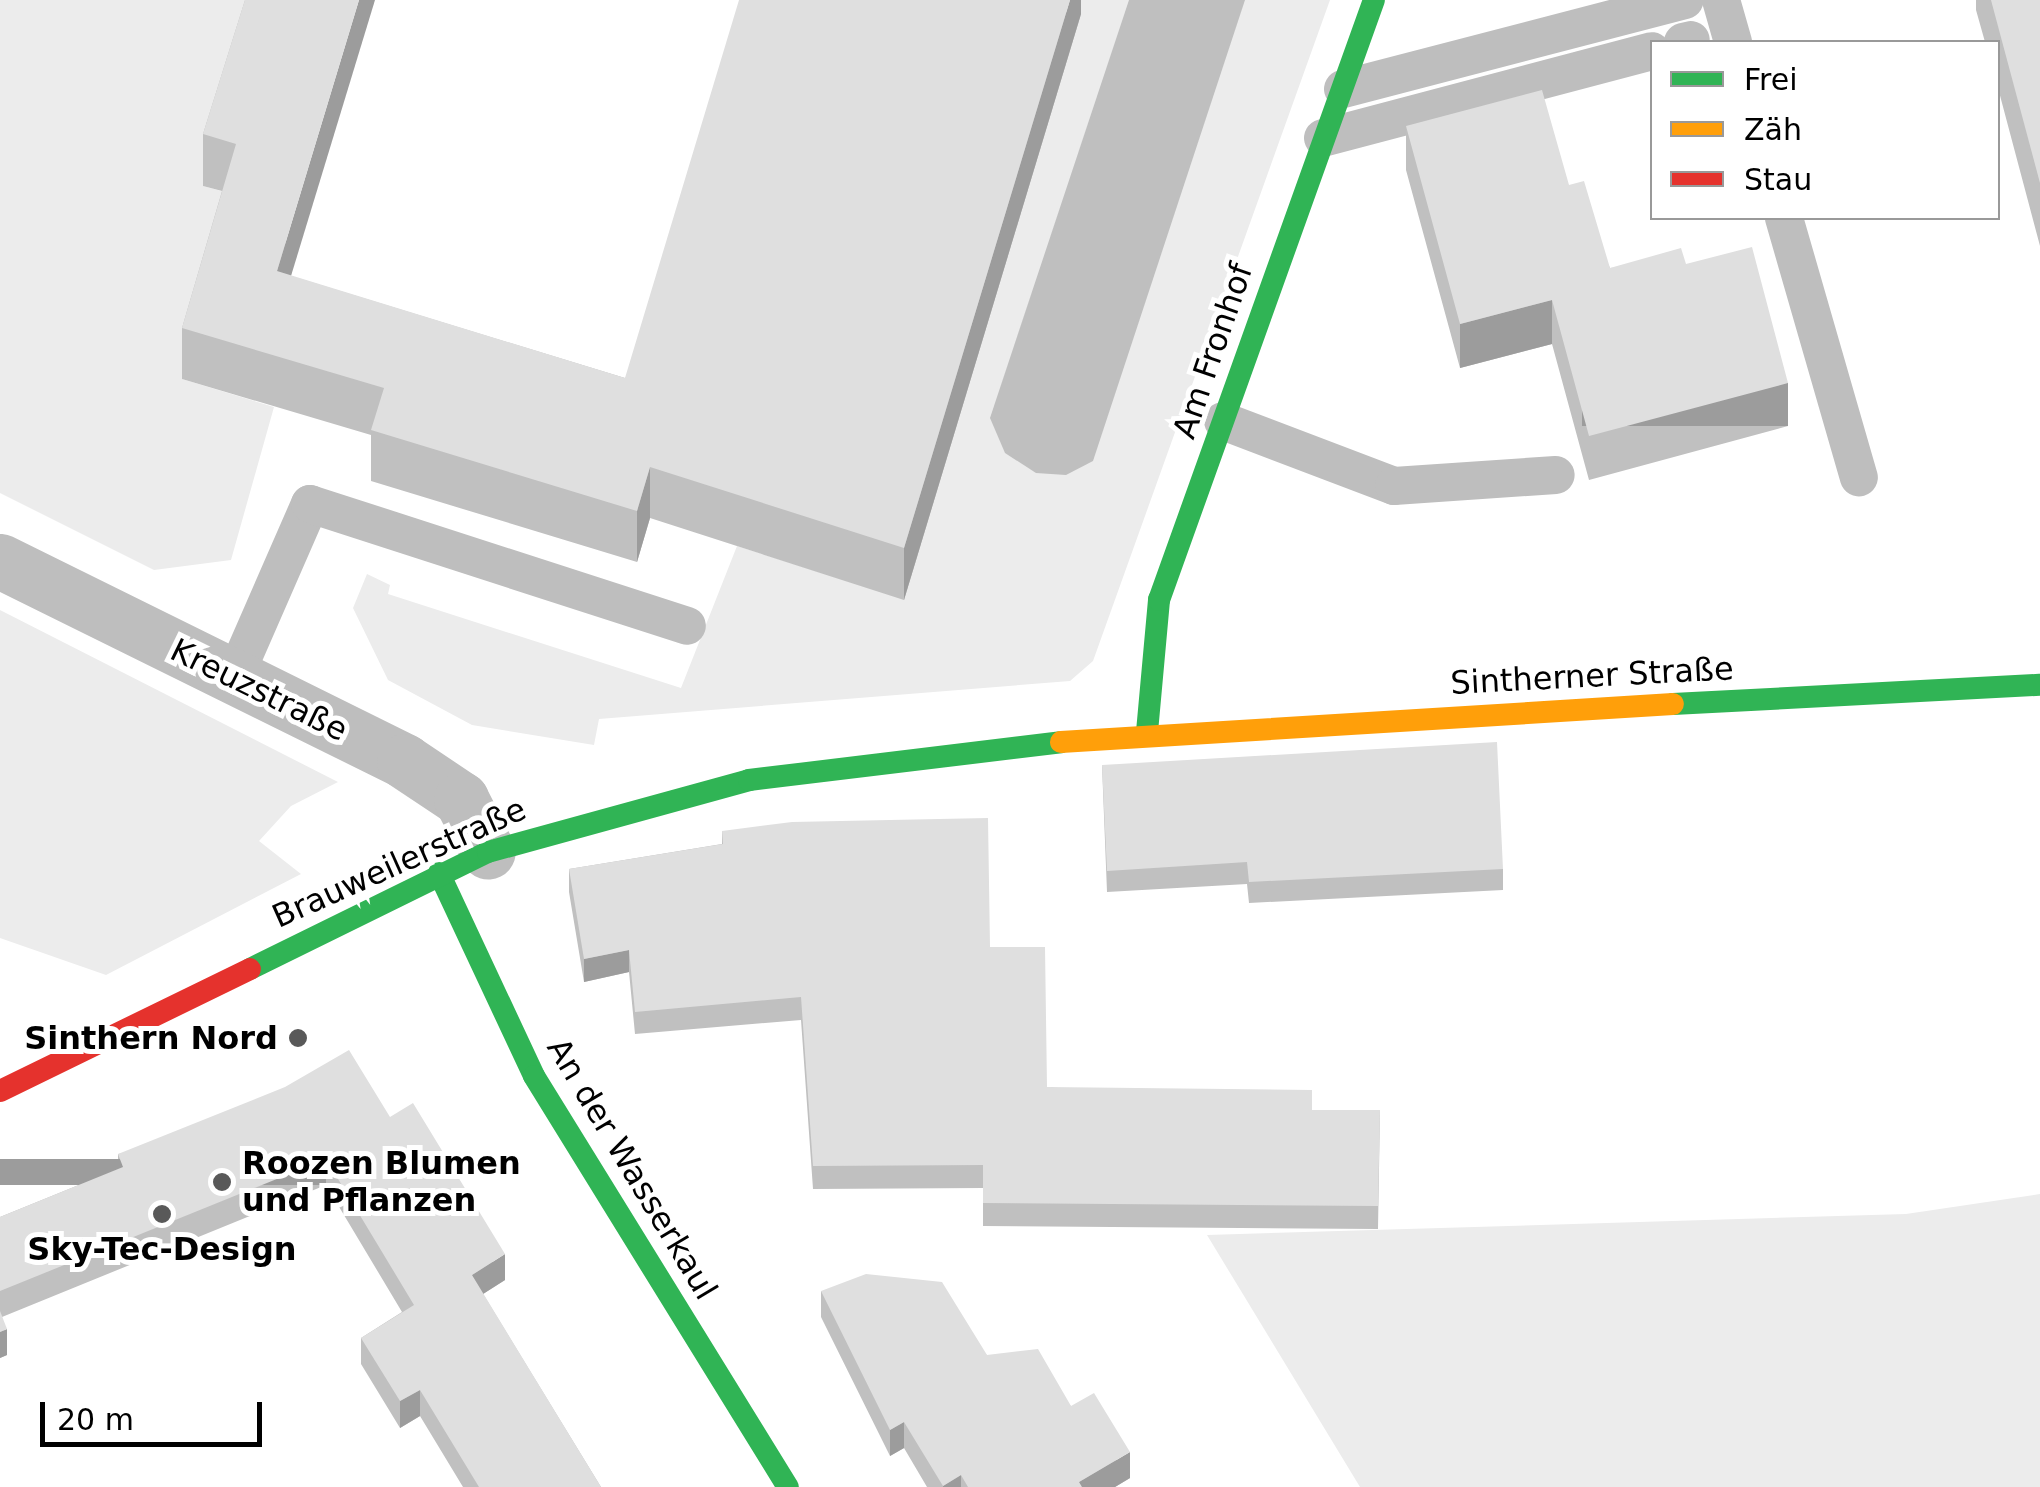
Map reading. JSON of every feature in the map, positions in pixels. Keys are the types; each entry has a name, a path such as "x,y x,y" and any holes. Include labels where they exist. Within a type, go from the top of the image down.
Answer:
{"street":[{"name":"Am Fronhof","path":"1148,732 1159,600 1374,0"},
{"name":"Kreuzstraße","path":"0,561 234,678 461,799 464,862"},
{"name":"Sintherner Straße","path":"1148,732 2040,686"},
{"name":"Brauweilerstraße","path":"0,1091 464,862 749,780 1148,732"},
{"name":"An der Wasserkaul","path":"464,862 534,1076 788,1487"}],"lane":[{"path":"1342,89 1685,0"},
{"path":"1721,0 1732,40"},
{"path":"1323,138 1650,51"},
{"path":"1785,220 1858,477"},
{"path":"1223,421 1394,486 1556,475"},
{"path":"234,678 310,504 687,626"}],"shaded area":[{"path":"0,0 260,0 203,186 236,195 182,379 274,407 231,560 154,570 0,493"},
{"path":"1035,0 1330,0 1093,661 1070,681 599,719 594,745 472,725 388,680 353,608 367,574 390,585 388,594 681,688 737,546 904,599"},
{"path":"1129,0 1245,0 1093,461 1066,475 1036,473 1005,453 990,418"},
{"path":"0,610 338,782 291,806 259,841 301,874 106,975 0,938"},
{"path":"2040,1194 2040,1487 1360,1487 1207,1235 1906,1214"}],"building":[{"path":"245,0 359,0 277,271 625,378 739,0 1070,0 904,548 650,467 637,511 371,430 384,388 182,328 236,144 203,134"},
{"path":"1991,0 2040,0 2040,183"},
{"path":"1542,90 1569,185 1584,181 1610,268 1681,248 1686,264 1752,247 1788,383 1589,436 1552,300 1460,324 1406,126"},
{"path":"1497,742 1503,869 1249,882 1247,862 1107,871 1102,765"},
{"path":"988,818 990,947 1045,947 1047,1087 1312,1090 1312,1110 1380,1110 1378,1206 983,1203 983,1165 813,1166 801,997 635,1012 629,950 584,959 569,869 723,844 722,831 792,822"},
{"path":"349,1050 390,1117 413,1103 505,1254 472,1275 601,1487 479,1487 420,1390 400,1401 361,1338 414,1305 326,1159 0,1291 0,1217 123,1167 118,1154 285,1087"},
{"path":"866,1274 942,1282 987,1355 1038,1349 1071,1406 1094,1393 1130,1452 1079,1482 1082,1487 968,1487 961,1475 943,1486 904,1422 890,1430 821,1291"},
{"path":"0,1311 7,1329 0,1332"}],"traffic: fast":[{"path":"1147,732 1159,600 1374,0"},
{"path":"1673,704 2040,685"},
{"path":"250,969 488,852 749,780 1061,742"},
{"path":"439,873 534,1076 788,1487"}],"traffic: slow":[{"path":"1061,742 1673,704"}],"traffic: jam":[{"path":"0,1091 250,969"}],"place":[{"name":"Sinthern Nord","path":"298,1038"},
{"name":"Roozen Blumen und Pflanzen","path":"222,1182"},
{"name":"Sky-Tec-Design","path":"162,1214"}]}
